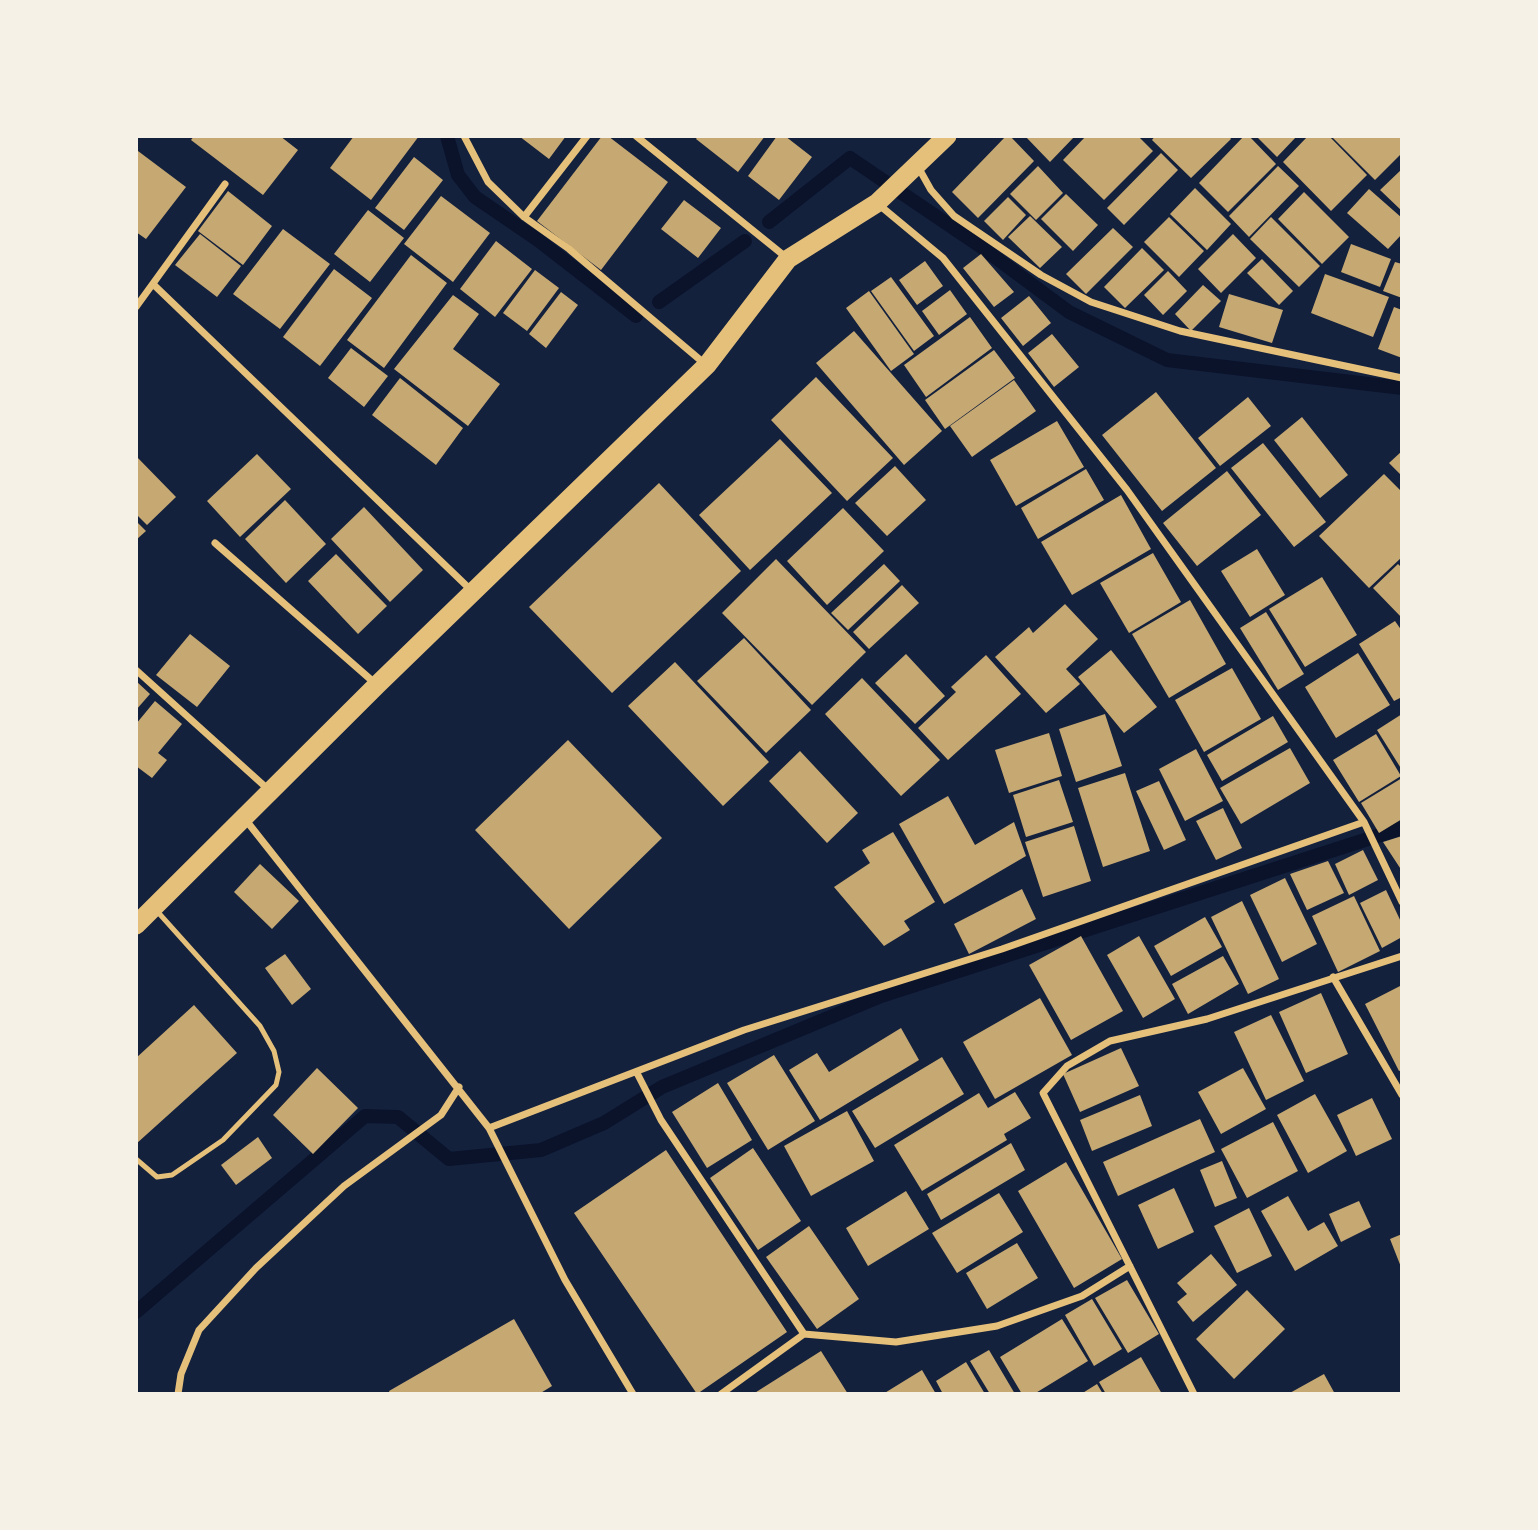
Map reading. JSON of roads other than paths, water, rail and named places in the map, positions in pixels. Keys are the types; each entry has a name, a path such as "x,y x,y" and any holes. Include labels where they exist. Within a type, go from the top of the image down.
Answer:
{"highway":[{"path":"136,925 377,685 707,365 788,258 878,202 947,136"}],"street":[{"path":"464,136 488,182 524,217 569,249 707,365"},
{"path":"524,217 587,136"},
{"path":"636,136 788,258"},
{"path":"915,165 931,190 954,216 1041,275 1091,302 1180,331 1402,378"},
{"path":"136,307 225,184"},
{"path":"878,202 943,258 1118,480 1219,616 1365,824 1402,902"},
{"path":"154,285 474,593"},
{"path":"215,542 377,685"},
{"path":"136,670 270,791"},
{"path":"244,818 489,1128 565,1280 633,1394"},
{"path":"489,1128 638,1076 744,1030 1002,949 1365,824"},
{"path":"1194,1394 1043,1093 1067,1066 1110,1041 1207,1019 1402,956"},
{"path":"1333,977 1402,1095"},
{"path":"638,1076 661,1120 804,1334"},
{"path":"178,1394 181,1374 199,1329 256,1268 334,1195 440,1115 459,1087"},
{"path":"721,1394 804,1334 896,1342 997,1326 1082,1296 1130,1266"}],"lane":[{"path":"136,1159 157,1177 172,1175 223,1140 276,1085 279,1072 274,1051 260,1027 154,908"}],"waterway":[{"path":"447,136 458,175 475,197 538,240 636,316"},
{"path":"769,222 850,158 980,246 1069,312 1167,360 1402,388"},
{"path":"659,302 745,241"},
{"path":"136,1312 365,1116 398,1117 449,1159 541,1150 604,1123 662,1087 881,996 1402,828"}]}
